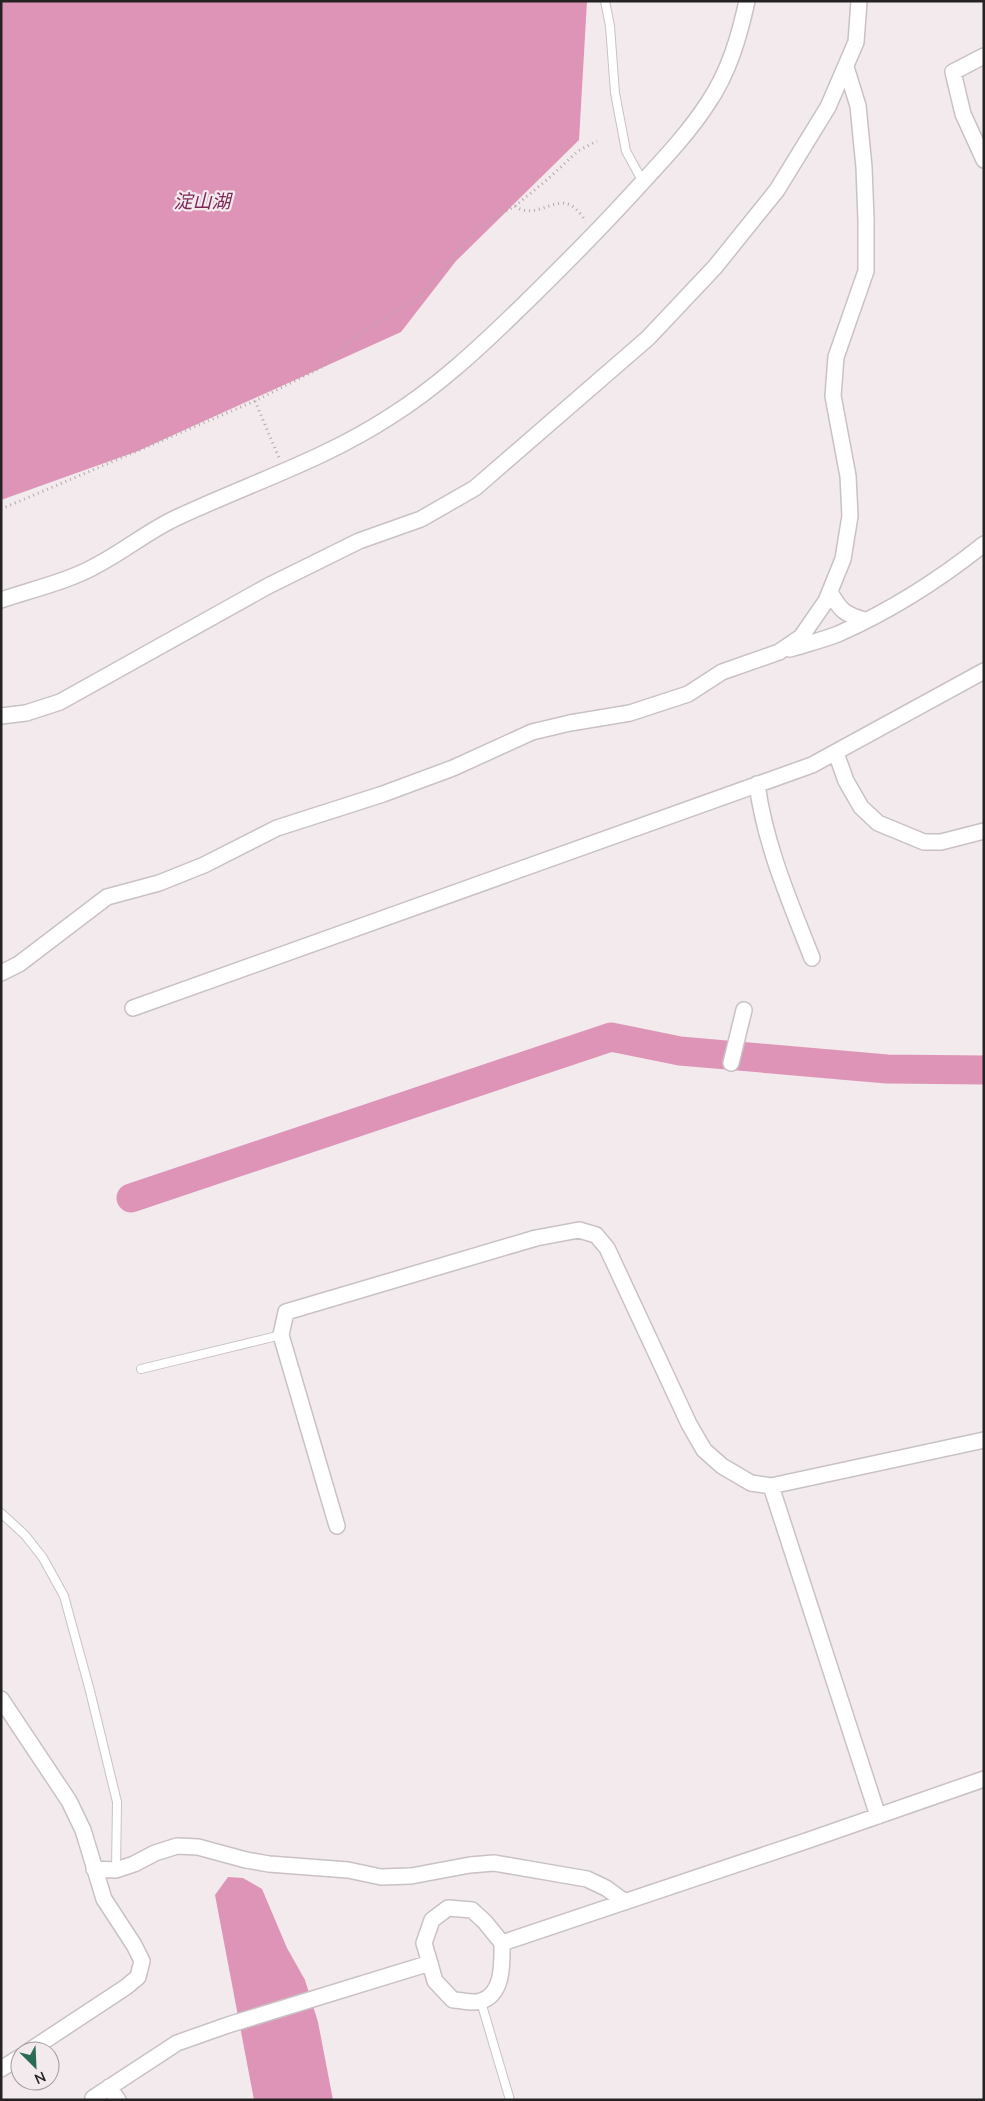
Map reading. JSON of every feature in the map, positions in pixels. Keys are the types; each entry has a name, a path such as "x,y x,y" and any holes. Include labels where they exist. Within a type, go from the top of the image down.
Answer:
{"street":[{"path":"1,600 97,566 144,534 176,518 284,472 340,445 382,422 429,390 486,342 596,233 679,141 708,103 729,65 740,33 747,1"},
{"path":"1,716 26,712 60,702 268,586 359,541 422,519 475,488 648,338 715,267 777,190 828,107 846,67 856,42 859,1"},
{"path":"984,56 953,72 963,114 984,160"},
{"path":"779,652 801,637 826,601 843,559 850,516 848,476 833,396 836,357 866,271 864,176 859,115 846,67"},
{"path":"1,973 19,964 106,897 159,883 204,865 277,828 383,794 453,768 532,732 570,723 630,713 688,694 722,672 836,634 899,603 984,544"},
{"path":"830,592 840,610 849,616 864,620"},
{"path":"133,1008 812,765 984,671"},
{"path":"836,753 846,781 861,807 878,823 924,842 940,842 984,831"},
{"path":"757,784 768,839 812,958"},
{"path":"731,1063 744,1010"},
{"path":"338,1526 281,1334 286,1312 536,1238 579,1230 596,1235 607,1248 689,1424 704,1450 722,1466 751,1483 771,1486 984,1440"},
{"path":"771,1486 878,1816"},
{"path":"1,1699 68,1801 83,1830 104,1899 134,1945 142,1961 138,1977 126,1987 44,2041"},
{"path":"502,1943 984,1779"},
{"path":"94,1869 116,1870 134,1864 154,1853 177,1846 198,1847 269,1864 348,1870 381,1877 411,1876 470,1865 494,1863 587,1879 606,1888 625,1902"},
{"path":"448,1908 472,1910 485,1922 502,1943 501,1974 494,1992 481,2002 453,2000 435,1981 430,1963 424,1943 432,1920 448,1908"},
{"path":"93,2098 114,2093 177,2043 228,2024 430,1963"}],"lane":[{"path":"605,1 610,26 615,93 626,151 643,182"},
{"path":"141,1369 281,1334"},
{"path":"1,1514 25,1535 43,1558 64,1596 90,1691 117,1802 116,1870"},
{"path":"481,2002 510,2100"}],"path":[{"path":"1,509 255,401 324,366 356,336 418,298 479,227 515,206 578,151 597,141"},
{"path":"515,206 522,211 532,211 561,203 571,205 596,233"},
{"path":"255,401 284,472"}],"water":[{"name":"淀山湖","path":"1,1 587,1 579,140 456,261 401,332 138,451 1,500"},
{"path":"228,1877 243,1878 262,1889 287,1948 305,1980 318,2022 333,2100 254,2100 215,1895"}],"waterway":[{"path":"131,1198 611,1037 680,1051 887,1069 984,1070"}]}
